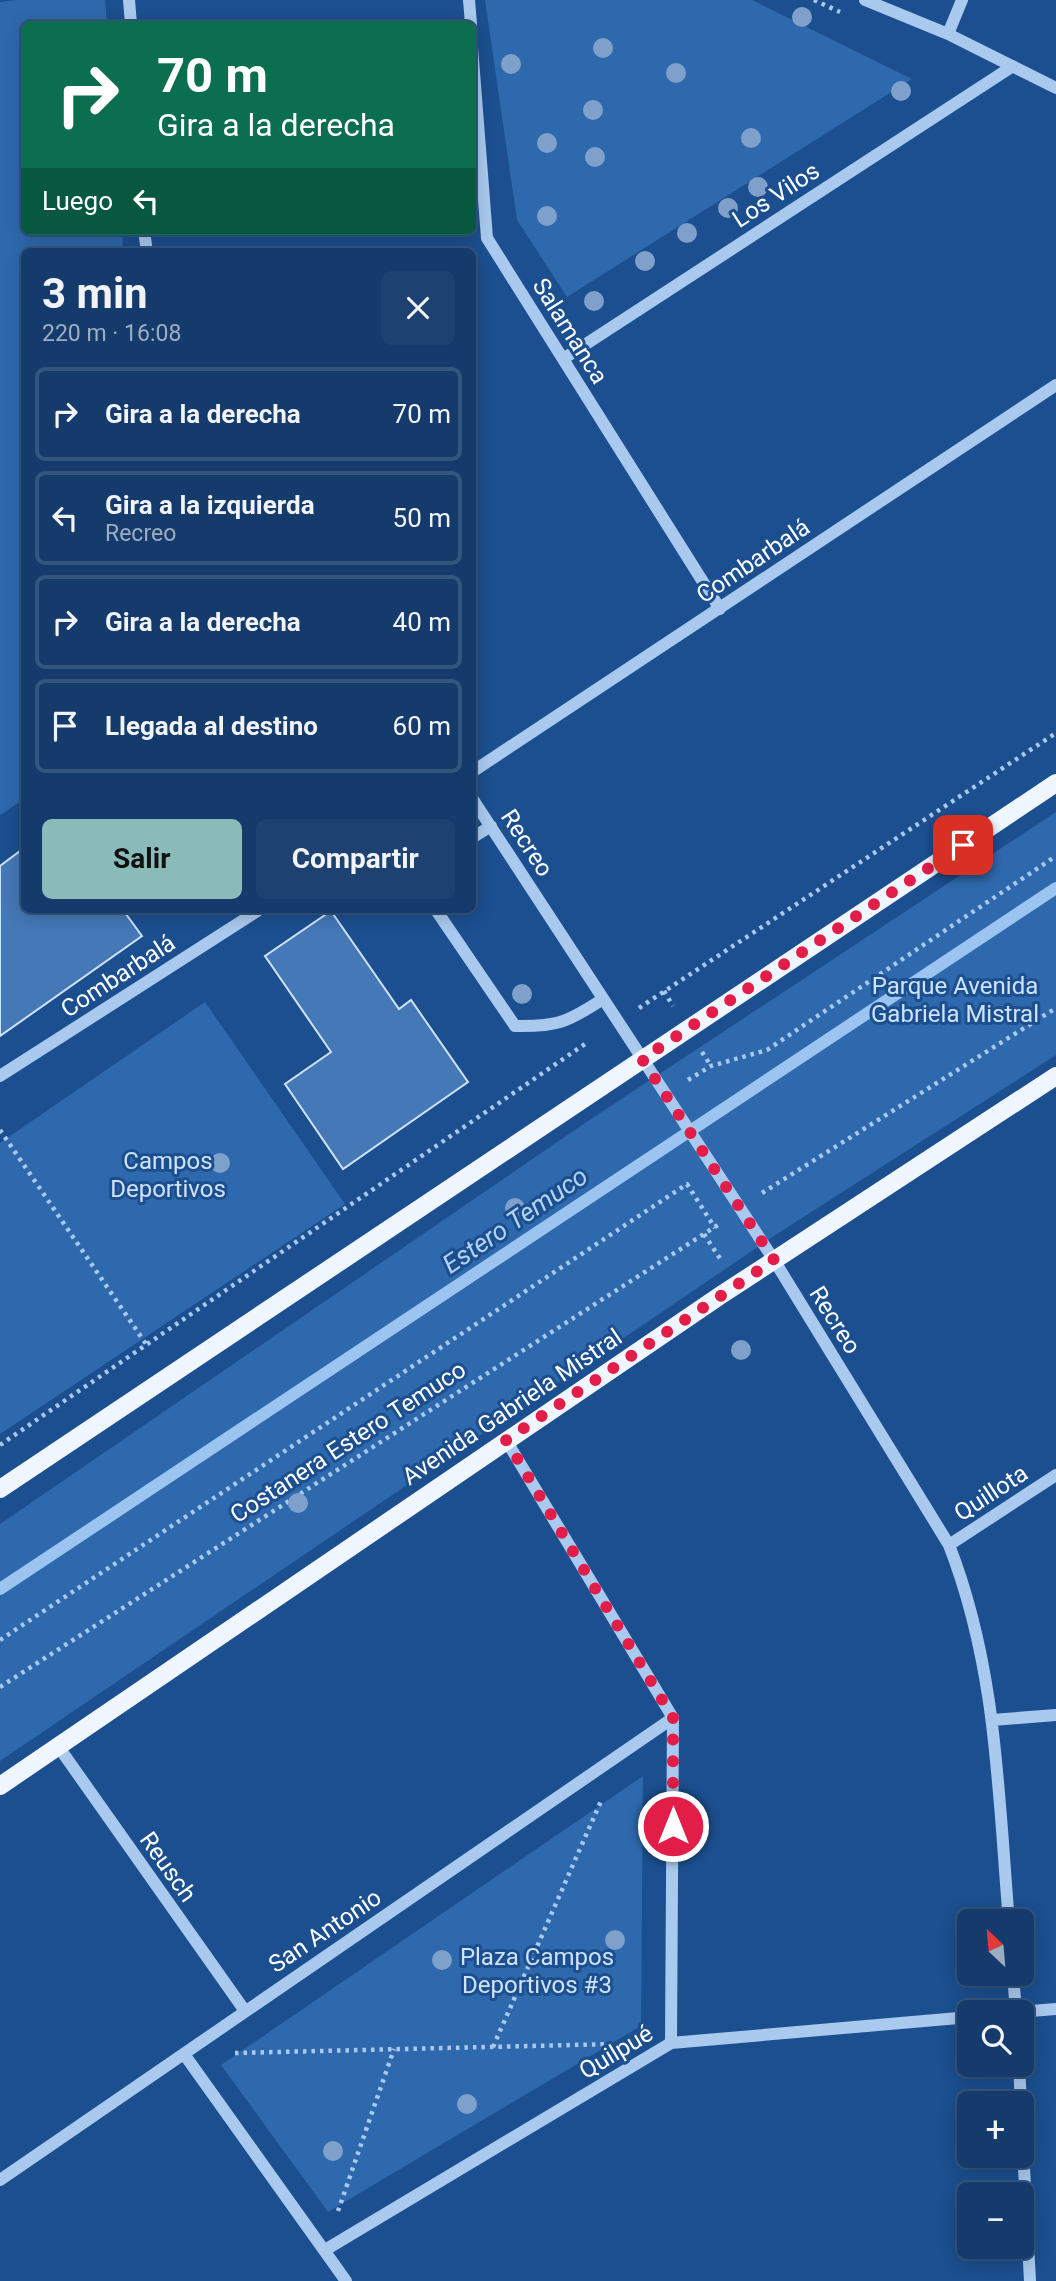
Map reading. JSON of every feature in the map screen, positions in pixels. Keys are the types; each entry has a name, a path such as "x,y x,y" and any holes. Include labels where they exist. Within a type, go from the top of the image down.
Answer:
{"main road":[{"path":"0,1489 1056,783"},
{"name":"Avenida Gabriela Mistral","path":"0,1786 506,1440 774,1260 1056,1076"}],"street":[{"path":"129,0 131,21"},
{"path":"469,0 471,21"},
{"path":"865,0 948,34 1056,88"},
{"path":"948,34 962,0"},
{"name":"Los Vilos","path":"563,359 1013,66"},
{"name":"Salamanca","path":"476,98 487,238 720,609"},
{"name":"Combarbalá","path":"476,769 1056,385"},
{"name":"Recreo","path":"476,804 774,1260 948,1545 979,1634 992,1720 1008,1909"},
{"path":"476,835 491,826"},
{"name":"Combarbalá","path":"0,1076 254,913"},
{"path":"438,913 515,1026 540,1027 569,1021 603,999"},
{"path":"506,1440 673,1718 671,2043"},
{"name":"Quillota","path":"948,1545 1056,1475"},
{"path":"992,1720 1056,1715"},
{"name":"San Antonio","path":"0,2180 673,1718"},
{"name":"Reusch","path":"58,1746 245,2011"},
{"path":"1034,2011 1056,2009"},
{"name":"Quilpué","path":"324,2250 671,2043 957,2018"},
{"path":"184,2054 346,2281"},
{"path":"1024,2168 1030,2281"}],"path":[{"path":"0,1445 618,1021 1056,733"},
{"path":"711,1066 767,1051 1056,856"},
{"path":"759,1195 1056,1008"},
{"path":"0,1130 146,1344"},
{"name":"Costanera Estero Temuco","path":"0,1640 687,1184 715,1228 0,1686"},
{"path":"494,2047 601,1799"},
{"path":"184,2054 617,2044"},
{"path":"324,2250 394,2049"}],"green space":[{"path":"105,0 107,21 21,21 21,235 122,235 123,248 21,248 21,801 0,815 0,2"},
{"path":"485,0 752,0 912,79 567,297 517,220"},
{"name":"Parque Avenida Gabriela Mistral","path":"1056,812 1056,1055 777,1234 0,1761 0,1524 585,1123"},
{"name":"Campos Deportivos","path":"205,1002 345,1204 0,1434 0,1143"},
{"name":"Plaza Campos Deportivos #3","path":"643,1776 641,2026 328,2212 221,2065"}],"building":[{"path":"21,850 21,913 125,913 142,936 0,1036 0,866"},
{"path":"328,913 332,913 399,1009 411,1000 468,1082 343,1169 285,1084 331,1052 265,956"}],"waterway":[{"name":"Estero Temuco","path":"0,1589 1056,888"}],"route":[{"path":"673,1826 673,1718 506,1440 774,1260 642,1059 963,845"}]}
